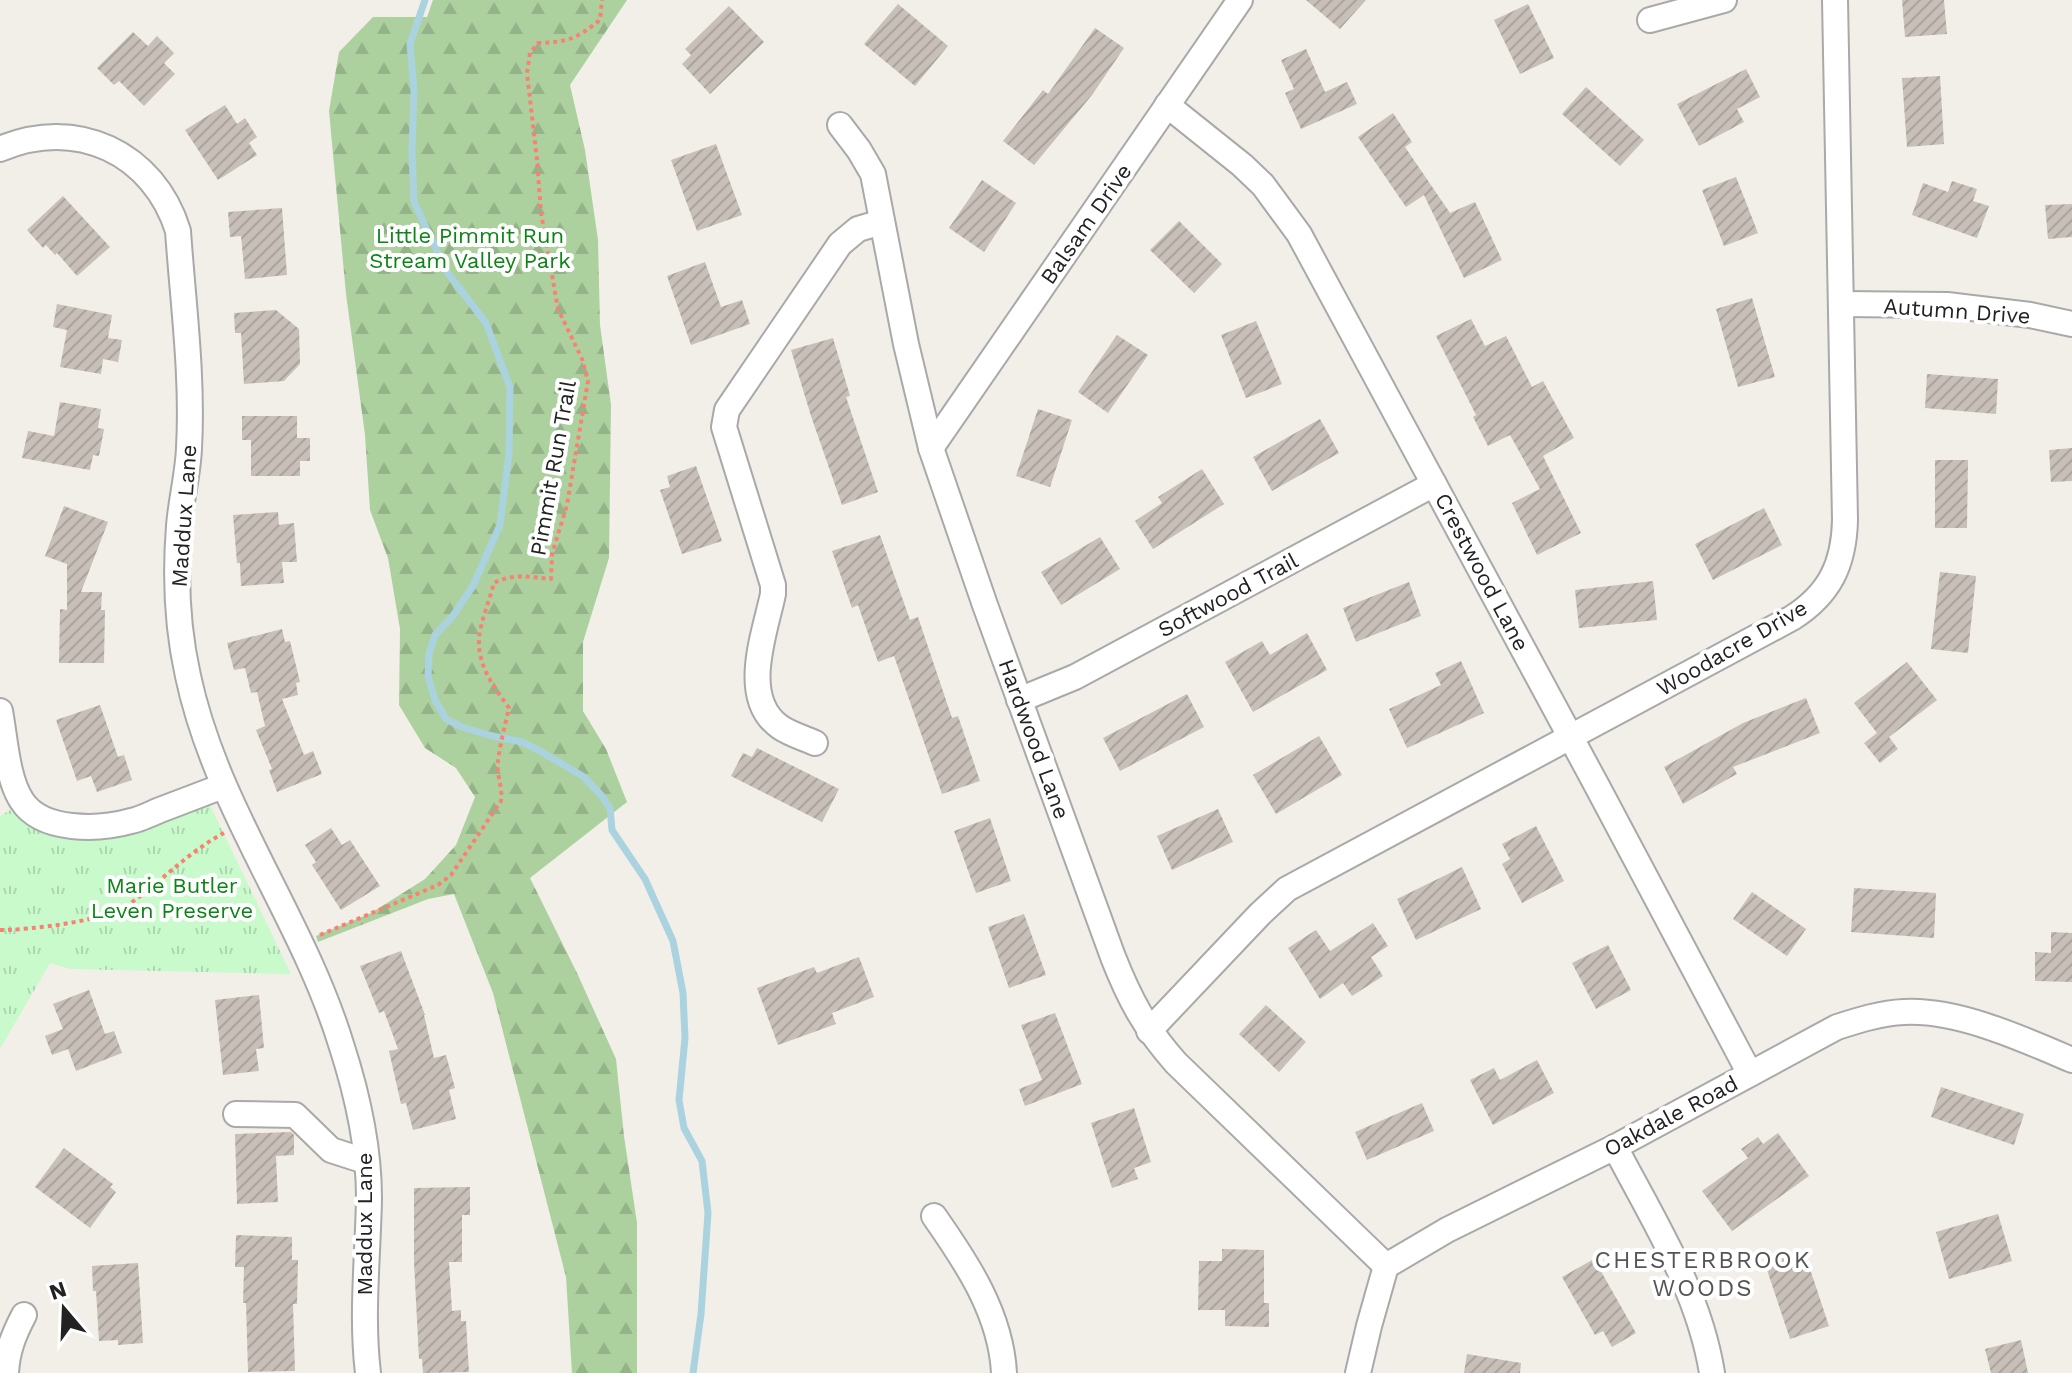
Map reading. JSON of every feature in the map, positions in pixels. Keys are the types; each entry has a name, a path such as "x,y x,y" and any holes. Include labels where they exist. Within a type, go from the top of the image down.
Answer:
{"street":[{"name":"Balsam Drive","path":"931,448 1240,0"},
{"path":"1650,20 1724,0"},
{"name":"Woodacre Drive","path":"1149,1031 1287,889 1792,618 1815,602 1832,578 1844,535 1835,0"},
{"name":"Crestwood Lane","path":"1167,105 1263,185 1318,268 1750,1074"},
{"name":"Hardwood Lane","path":"840,125 873,174 906,344 931,448 1019,700 1131,999 1149,1031 1176,1063 1386,1266"},
{"name":"Maddux Lane","path":"0,149 46,137 80,139 108,147 136,164 157,187 173,214 178,231 190,373 189,450 179,523 179,622 202,731 223,786 323,995 341,1042 356,1096 369,1195 364,1298 368,1373"},
{"path":"815,743 779,727 760,700 756,673 773,585 724,427 725,417 840,244 858,229 882,222"},
{"name":"Autumn Drive","path":"1841,304 1947,305 2030,315 2072,324"},
{"name":"Softwood Trail","path":"1019,700 1075,677 1434,484"},
{"path":"0,711 12,775 21,800 32,813 48,822 97,826 131,821 223,786"},
{"name":"Oakdale Road","path":"1386,1266 1447,1230 1615,1147 1837,1027 1870,1016 1904,1012 1940,1013 1972,1021 2072,1060"},
{"path":"236,1114 295,1115 331,1150 365,1161"},
{"path":"1615,1147 1697,1310 1712,1373"},
{"path":"934,1216 978,1284 1004,1358 1004,1373"},
{"path":"1358,1373 1386,1266"},
{"path":"6,1373 7,1356 24,1315"}],"path":[{"name":"Pimmit Run Trail","path":"300,944 438,885 451,875 501,801 503,792 498,761 509,708 488,678 481,661 479,638 494,583 506,577 551,579 552,554 567,505 588,381 582,359 558,309 541,213 527,73 530,53 538,43 564,42 586,31 600,20 602,0"},
{"path":"0,930 27,930 111,913 126,907 196,849 224,833"}],"green space":[{"name":"Little Pimmit Run Stream Valley Park","path":"433,0 627,0 570,85 585,150 598,240 600,325 611,405 609,558 583,642 583,711 606,749 627,802 530,878 616,1059 637,1223 637,1373 572,1373 566,1277 493,993 454,894 428,899 318,942 316,936 371,913 425,879 456,845 475,797 456,768 425,748 399,705 400,629 388,558 370,510 365,435 346,294 329,111 339,52 373,17 427,17"},
{"name":"Marie Butler Leven Preserve","path":"209,803 291,974 71,969 50,963 0,1049 0,816 10,810 35,828 60,837 84,840 133,832"}],"building":[{"path":"1306,0 1366,0 1340,29"},
{"path":"1902,0 1944,0 1947,34 1905,37"},
{"path":"898,4 948,46 915,86 864,44"},
{"path":"1528,4 1554,58 1520,74 1494,20"},
{"path":"729,6 764,42 710,94 682,64 691,55 685,49"},
{"path":"1095,28 1124,48 1092,95 1034,165 1003,141 1043,90 1048,94"},
{"path":"133,32 148,46 157,36 174,53 164,63 175,74 144,106 119,81 114,85 97,68"},
{"path":"1306,49 1325,92 1347,82 1357,104 1301,129 1285,93 1294,89 1281,60"},
{"path":"1746,69 1760,97 1737,109 1744,122 1699,146 1677,104"},
{"path":"1940,76 1944,144 1907,147 1902,78"},
{"path":"1586,87 1644,140 1620,166 1562,114"},
{"path":"225,105 237,124 245,118 257,137 249,143 257,155 218,180 185,130"},
{"path":"1393,113 1412,142 1405,147 1450,213 1475,202 1502,260 1464,278 1424,195 1406,207 1358,137"},
{"path":"716,144 742,215 697,231 671,160"},
{"path":"1736,177 1758,233 1724,246 1702,190"},
{"path":"982,180 1016,203 984,252 949,228"},
{"path":"1952,181 1977,189 1973,201 1989,206 1977,238 1912,215 1923,183 1948,192"},
{"path":"63,196 110,247 77,276 57,253 55,255 46,245 43,248 27,230"},
{"path":"2072,204 2072,237 2048,239 2045,205"},
{"path":"282,208 287,275 245,279 241,236 230,237 228,212"},
{"path":"1179,221 1222,264 1194,293 1150,250"},
{"path":"705,262 721,307 742,300 750,324 691,345 667,276"},
{"path":"1752,298 1775,377 1738,387 1716,309"},
{"path":"57,304 112,315 108,338 122,340 118,362 103,359 101,374 60,367 67,330 53,327"},
{"path":"276,310 299,329 300,364 284,381 244,384 241,333 235,333 234,313"},
{"path":"1471,319 1485,346 1506,336 1532,387 1543,381 1574,438 1543,456 1581,533 1537,555 1512,503 1540,489 1510,435 1488,446 1436,336"},
{"path":"1256,321 1282,384 1246,398 1221,335"},
{"path":"1117,335 1148,355 1108,413 1078,392"},
{"path":"833,338 850,396 846,397 878,492 842,505 791,350"},
{"path":"1927,374 1998,379 1996,414 1925,408"},
{"path":"60,402 101,409 98,428 104,429 99,456 93,455 90,470 22,458 28,431 54,436"},
{"path":"1038,409 1072,420 1050,487 1016,476"},
{"path":"242,416 297,416 297,438 310,438 310,461 300,461 300,476 251,476 251,440 242,440"},
{"path":"1320,419 1339,453 1272,491 1253,457"},
{"path":"2072,448 2072,481 2051,482 2049,450"},
{"path":"1935,460 1968,460 1967,528 1935,528"},
{"path":"696,466 722,541 682,554 660,490 670,487 667,476"},
{"path":"1202,469 1224,504 1153,549 1135,521 1162,503 1158,497"},
{"path":"64,506 108,522 81,592 102,592 101,610 105,610 104,663 59,663 60,609 67,610 67,564 45,556"},
{"path":"1764,508 1782,545 1713,580 1695,544"},
{"path":"278,512 279,525 294,523 297,562 282,562 284,583 241,586 233,515"},
{"path":"880,535 910,620 918,617 952,718 958,716 980,781 942,794 894,656 878,662 858,605 852,608 832,551"},
{"path":"1100,537 1120,569 1061,605 1041,572"},
{"path":"1940,572 1976,576 1968,653 1931,649"},
{"path":"1653,581 1657,620 1579,628 1575,590"},
{"path":"1409,582 1421,616 1356,642 1343,608"},
{"path":"282,629 285,642 290,641 300,682 296,683 298,695 282,699 304,755 313,751 322,774 277,792 269,770 272,769 256,730 265,726 257,692 251,693 245,668 234,670 227,643"},
{"path":"1307,633 1327,670 1253,712 1225,662 1262,641 1270,655"},
{"path":"1461,661 1484,713 1407,748 1389,709 1441,685 1435,673"},
{"path":"1907,662 1937,700 1889,737 1898,749 1880,763 1864,743 1877,733 1854,703"},
{"path":"1187,694 1204,727 1120,771 1103,738"},
{"path":"1806,698 1820,733 1733,767 1737,774 1683,804 1664,767 1743,723"},
{"path":"100,705 118,757 124,755 132,780 97,792 91,776 77,781 56,720"},
{"path":"1319,736 1342,775 1276,814 1253,775"},
{"path":"757,748 839,789 822,822 731,776 743,753 752,757"},
{"path":"1218,809 1233,842 1172,870 1157,836"},
{"path":"990,818 1011,881 976,893 954,831"},
{"path":"1536,826 1564,881 1522,903 1502,864 1510,859 1502,844"},
{"path":"331,828 342,845 350,840 380,886 341,910 312,865 316,862 305,845"},
{"path":"1462,867 1481,909 1416,940 1397,899"},
{"path":"1854,888 1936,893 1934,938 1851,932"},
{"path":"1752,892 1806,929 1787,956 1733,919"},
{"path":"1024,914 1046,975 1009,988 988,927"},
{"path":"1373,923 1388,946 1371,957 1383,976 1352,996 1343,983 1320,999 1288,948 1316,930 1330,951"},
{"path":"2051,932 2072,933 2072,982 2035,981 2035,952 2051,953"},
{"path":"1608,945 1631,990 1596,1009 1572,963"},
{"path":"401,951 425,1015 434,1058 446,1055 455,1088 449,1090 456,1119 413,1130 406,1103 401,1104 389,1051 398,1049 384,1011 379,1013 360,966"},
{"path":"859,957 874,997 832,1013 836,1024 778,1045 757,988 814,967 817,973"},
{"path":"89,990 105,1034 114,1031 122,1053 76,1071 68,1049 52,1055 45,1036 63,1029 53,1004"},
{"path":"259,995 264,1048 256,1049 259,1071 223,1075 215,1000"},
{"path":"1266,1005 1306,1042 1279,1072 1239,1034"},
{"path":"1055,1013 1082,1084 1025,1106 1019,1089 1042,1080 1021,1025"},
{"path":"1537,1060 1554,1093 1493,1125 1470,1080 1494,1068 1500,1080"},
{"path":"1941,1087 2024,1114 2014,1145 1931,1117"},
{"path":"1422,1103 1434,1131 1367,1160 1355,1132"},
{"path":"1134,1108 1151,1162 1134,1168 1138,1179 1112,1188 1091,1123"},
{"path":"291,1132 294,1135 294,1155 276,1156 278,1202 237,1204 235,1134"},
{"path":"1778,1133 1809,1176 1732,1231 1702,1191 1748,1158 1741,1149 1758,1137 1763,1144"},
{"path":"64,1148 113,1184 110,1187 116,1192 90,1228 35,1187"},
{"path":"470,1187 470,1215 462,1215 462,1262 449,1262 452,1311 461,1310 461,1321 466,1321 469,1372 423,1373 422,1359 419,1359 414,1262 414,1188"},
{"path":"1998,1214 2012,1261 1949,1279 1936,1232"},
{"path":"236,1235 292,1237 292,1260 298,1260 297,1304 293,1304 295,1371 248,1372 244,1267 235,1267"},
{"path":"1222,1249 1264,1250 1264,1303 1269,1303 1269,1327 1225,1326 1225,1310 1198,1310 1199,1261 1222,1261"},
{"path":"1804,1251 1829,1326 1790,1339 1765,1264"},
{"path":"1594,1259 1636,1333 1612,1347 1603,1331 1595,1335 1562,1277"},
{"path":"138,1263 143,1343 118,1345 118,1340 99,1341 92,1266"},
{"path":"2021,1340 2028,1373 1991,1373 1985,1349"},
{"path":"1467,1354 1521,1363 1520,1373 1464,1373"}],"waterway":[{"path":"425,0 410,44 414,90 414,202 447,272 486,323 510,387 509,454 500,525 473,586 452,617 435,635 429,654 428,676 435,700 446,719 488,735 522,742 584,777 601,795 610,808 612,830 645,879 673,941 683,993 685,1038 679,1100 684,1128 702,1161 708,1213 701,1314 693,1373"}],"district":[{"name":"CHESTERBROOK WOODS","path":"1703,1274"}]}
